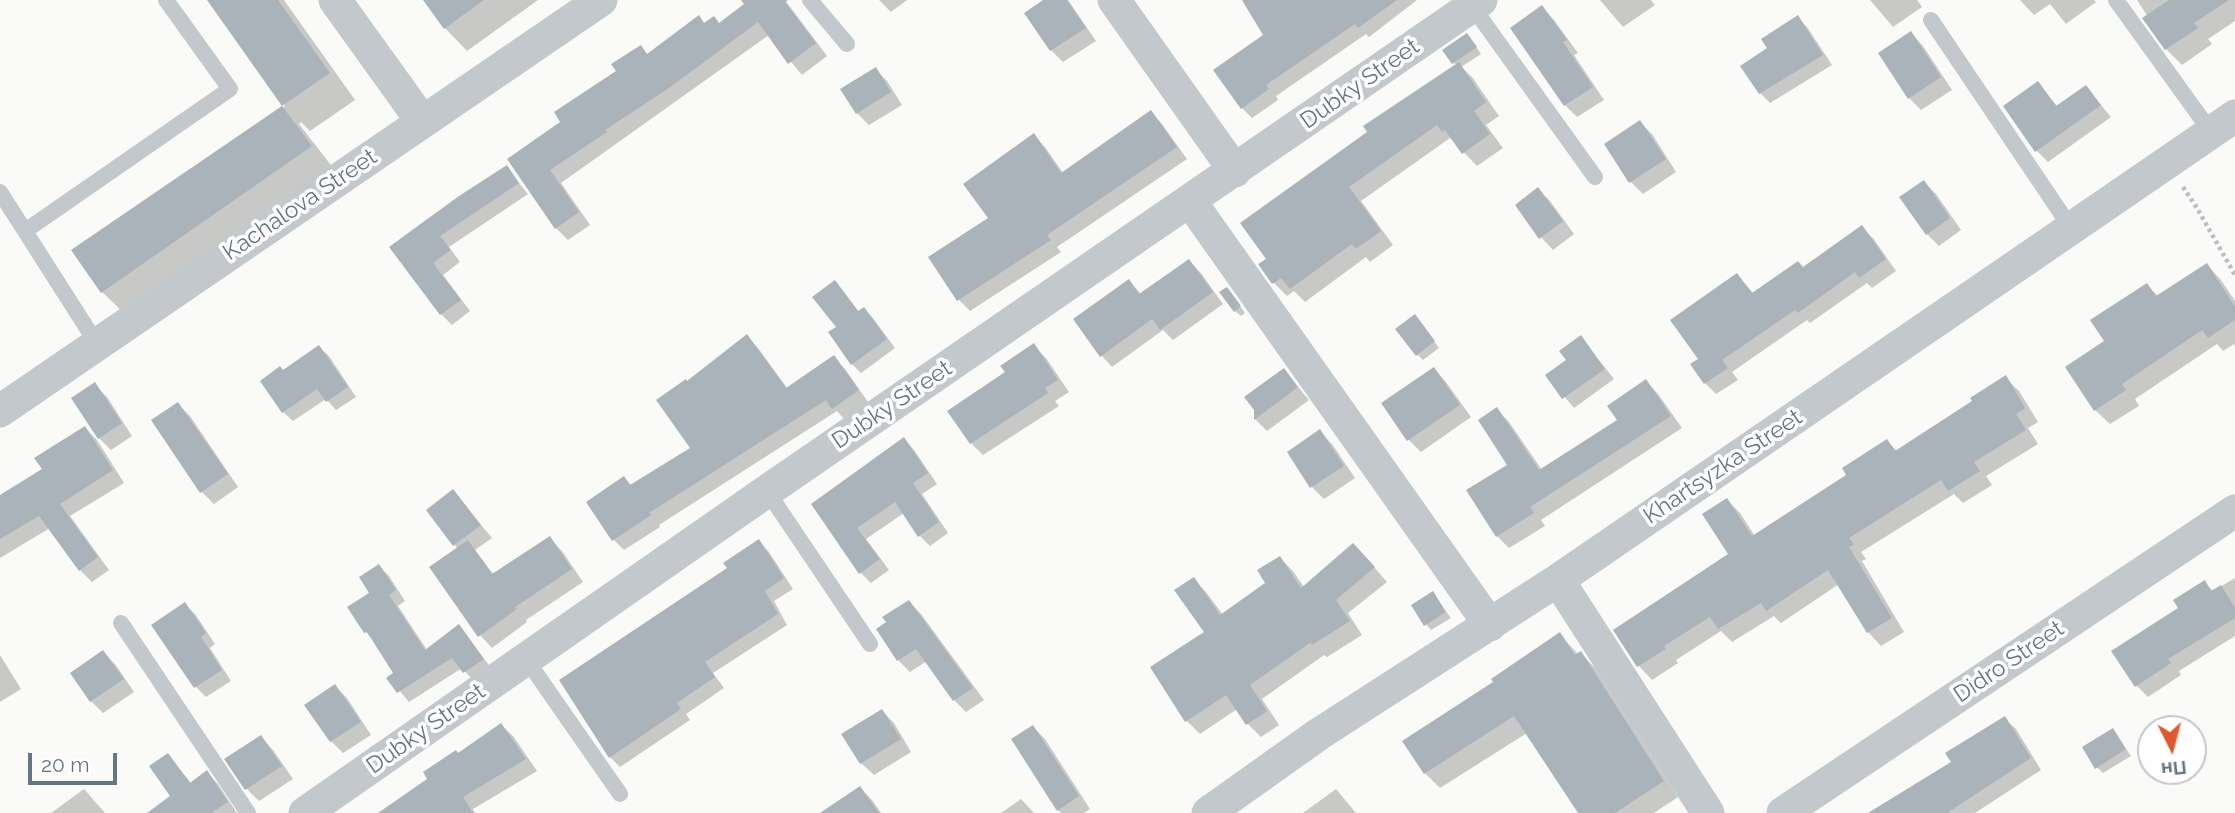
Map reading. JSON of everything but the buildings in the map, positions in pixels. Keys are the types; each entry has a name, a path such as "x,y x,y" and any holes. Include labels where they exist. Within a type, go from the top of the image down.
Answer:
{"street":[{"path":"335,0 422,121"},
{"name":"Kachalova Street","path":"0,411 601,0"},
{"path":"1114,0 1235,171"},
{"name":"Dubky Street","path":"305,813 767,491 1477,3"},
{"name":"Khartsyzka Street","path":"1208,813 1319,734 1558,580 2223,124"},
{"path":"1191,201 1490,625"},
{"name":"Didro Street","path":"1783,813 2235,511"},
{"path":"1558,580 1708,813"}],"lane":[{"path":"25,231 230,89 166,0"},
{"path":"810,0 847,44"},
{"path":"2116,0 2223,124"},
{"path":"1477,3 1595,177"},
{"path":"1931,20 2071,228"},
{"path":"0,192 97,344"},
{"path":"767,491 870,644"},
{"path":"121,623 248,813"},
{"path":"526,659 620,793"}],"path":[{"path":"2166,163 2197,208 2235,275"}]}
